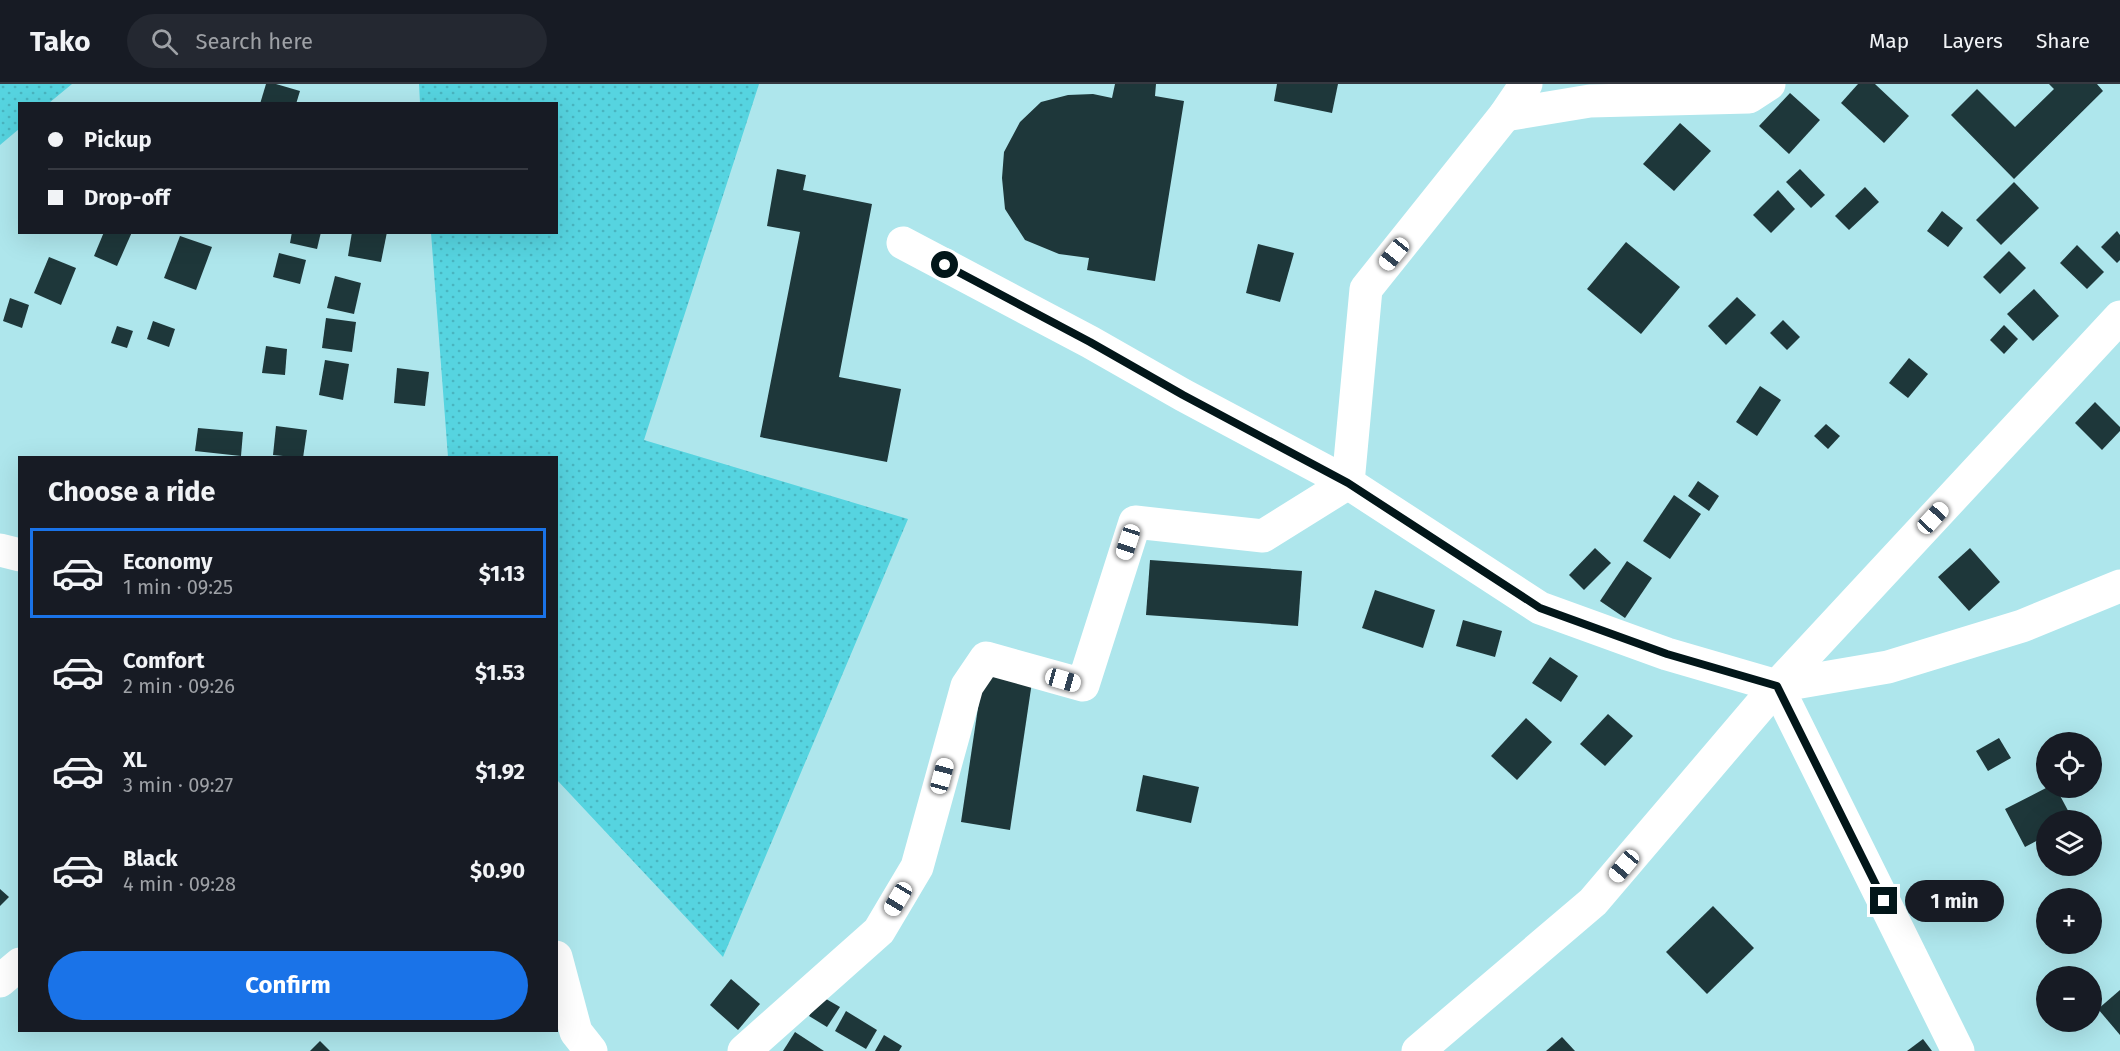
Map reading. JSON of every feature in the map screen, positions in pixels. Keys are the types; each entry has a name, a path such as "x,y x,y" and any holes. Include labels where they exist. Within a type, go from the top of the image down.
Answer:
{"street":[{"path":"1348,483 1366,289 1505,115 1526,84"},
{"path":"1505,115 1590,101 1749,97 1769,84"},
{"path":"903,243 1348,483 1540,608 1667,654 1777,686 1888,667 2022,626 2120,586"},
{"path":"1418,1051 1593,902 1777,686 2120,317"},
{"path":"744,1051 879,931 917,867 967,686 986,658 1083,685 1135,522 1263,536 1348,483"},
{"path":"0,550 18,554"},
{"path":"1777,686 1958,1051"},
{"path":"558,964 576,1032 591,1051"},
{"path":"0,981 18,966"}],"shaded area":[{"path":"0,84 72,84 50,102 18,102 18,130 0,145"},
{"path":"419,84 759,84 644,440 908,519 723,957 558,781 558,456 448,456 431,234 558,234 558,102 420,102"}],"building":[{"path":"266,84 276,84 300,91 297,102 261,102"},
{"path":"1115,84 1156,84 1155,96 1184,101 1155,281 1087,270 1089,258 1059,254 1025,240 1005,209 1002,178 1004,152 1020,122 1041,102 1068,95 1093,94 1112,98"},
{"path":"1277,84 1338,84 1332,113 1274,101"},
{"path":"1858,84 1875,84 1909,116 1884,143 1841,103"},
{"path":"2049,84 2097,84 2103,91 2014,179 1951,115 1977,89 2015,127 2054,89"},
{"path":"1790,93 1820,120 1789,154 1759,126"},
{"path":"1680,123 1711,151 1674,191 1643,164"},
{"path":"777,169 806,175 803,190 872,204 839,377 901,389 887,462 760,437 800,232 767,226"},
{"path":"1800,169 1825,195 1811,208 1786,182"},
{"path":"2014,182 2039,208 2001,245 1976,220"},
{"path":"1865,187 1879,202 1849,230 1835,216"},
{"path":"1778,190 1795,209 1771,233 1753,215"},
{"path":"1942,211 1963,228 1948,247 1927,231"},
{"path":"2117,231 2120,235 2120,260 2117,263 2101,247"},
{"path":"103,234 131,234 117,266 94,256"},
{"path":"292,234 321,234 317,249 290,243"},
{"path":"352,234 387,234 381,262 348,256"},
{"path":"180,236 212,247 196,290 164,278"},
{"path":"1626,242 1680,287 1641,334 1587,289"},
{"path":"1258,244 1294,253 1280,302 1246,293"},
{"path":"2077,245 2104,272 2087,289 2060,263"},
{"path":"2009,251 2026,268 2000,294 1983,277"},
{"path":"279,253 306,260 300,284 273,277"},
{"path":"49,257 76,268 61,305 34,293"},
{"path":"335,276 361,283 354,314 327,308"},
{"path":"2034,289 2059,316 2033,341 2007,314"},
{"path":"1737,297 1756,315 1726,345 1708,326"},
{"path":"10,298 29,305 22,328 3,321"},
{"path":"326,318 356,322 352,352 322,348"},
{"path":"1783,320 1800,337 1787,350 1770,333"},
{"path":"153,321 175,329 169,347 147,339"},
{"path":"2004,325 2018,339 2004,354 1990,340"},
{"path":"117,326 133,331 127,348 111,343"},
{"path":"266,346 287,349 285,375 262,373"},
{"path":"1909,358 1928,374 1908,398 1889,383"},
{"path":"325,360 349,364 343,400 319,395"},
{"path":"397,368 429,372 425,406 394,403"},
{"path":"1760,386 1781,400 1757,436 1736,422"},
{"path":"2095,402 2120,427 2120,431 2102,450 2075,423"},
{"path":"1826,424 1840,436 1828,449 1814,436"},
{"path":"276,426 307,430 303,456 273,455"},
{"path":"198,428 243,432 241,456 195,451"},
{"path":"1698,481 1719,496 1709,511 1688,496"},
{"path":"1674,495 1701,514 1670,559 1643,541"},
{"path":"1595,548 1611,563 1584,590 1569,575"},
{"path":"1970,548 2000,582 1969,611 1938,577"},
{"path":"1150,560 1302,571 1298,626 1146,615"},
{"path":"1627,561 1652,578 1625,618 1600,601"},
{"path":"1375,590 1435,610 1423,648 1362,628"},
{"path":"1463,620 1502,631 1495,657 1456,646"},
{"path":"1550,657 1578,676 1561,702 1532,683"},
{"path":"983,674 1032,682 1010,830 961,822"},
{"path":"1608,714 1633,736 1605,766 1580,744"},
{"path":"1526,718 1552,742 1517,780 1491,756"},
{"path":"1999,738 2011,758 1988,771 1976,751"},
{"path":"1143,775 1199,787 1191,823 1136,811"},
{"path":"2036,793 2036,798 2061,798 2068,810 2036,810 2036,841 2025,847 2005,809"},
{"path":"0,889 9,897 0,906"},
{"path":"1713,906 1754,948 1707,994 1666,952"},
{"path":"731,979 760,1004 738,1030 710,1005"},
{"path":"2120,990 2120,1035 2102,1014 2102,1006"},
{"path":"821,996 840,1007 827,1027 809,1016"},
{"path":"846,1011 877,1030 866,1049 835,1031"},
{"path":"795,1032 824,1051 783,1051"},
{"path":"884,1035 902,1046 899,1051 875,1051"},
{"path":"1562,1037 1575,1051 1546,1051"},
{"path":"1923,1039 1932,1051 1907,1051"},
{"path":"320,1041 330,1051 310,1051"}],"route":[{"path":"945,265 1348,483 1540,608 1667,654 1777,686 1884,901"}]}
